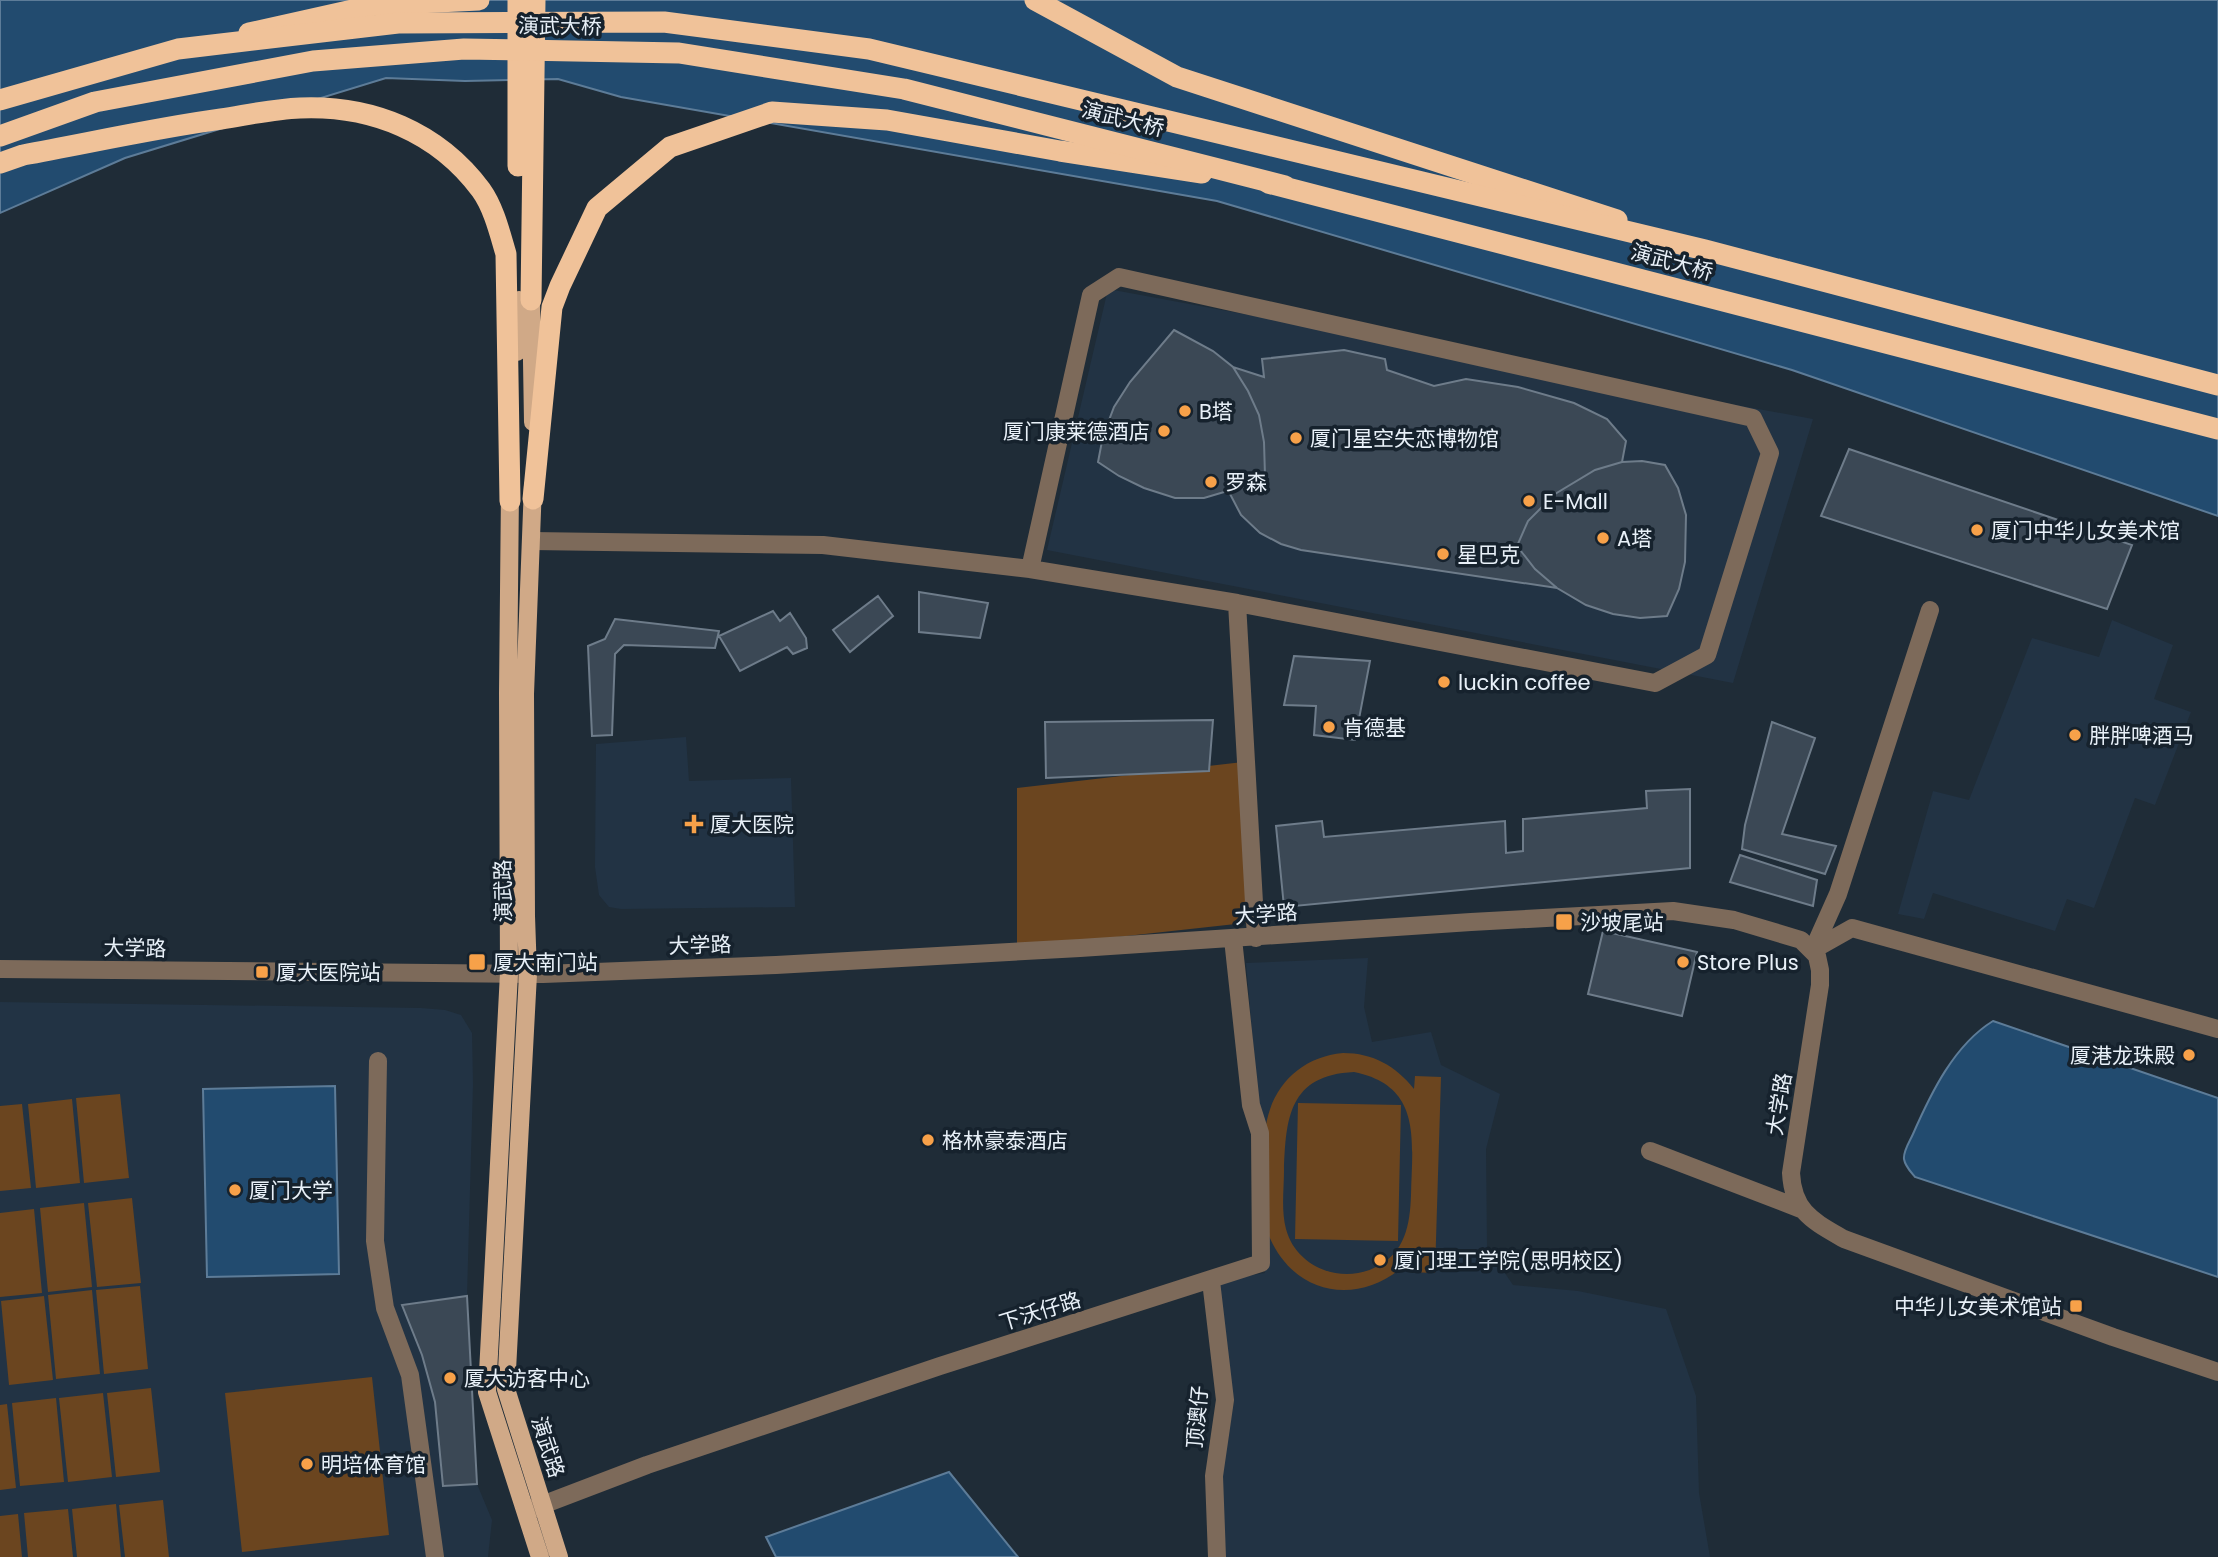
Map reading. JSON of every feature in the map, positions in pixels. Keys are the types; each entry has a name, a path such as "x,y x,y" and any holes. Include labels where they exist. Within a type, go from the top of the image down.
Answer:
{"highway":[{"path":"178,49 375,5 479,0"},
{"path":"517,0 519,301"},
{"path":"510,501 535,0"},
{"path":"1035,0 1177,77 1705,250"},
{"name":"演武大桥","path":"0,100 178,49 398,23 678,23 869,49 1705,250 2218,385"},
{"name":"演武大桥","path":"0,136 95,102 313,61 464,48 680,53 904,89 2218,429"},
{"path":"0,163 23,155 190,123 300,108 353,110 399,123 446,152 482,192 499,230 519,301"},
{"path":"533,499 552,307 560,286 597,208 670,147 772,112 887,120 1060,151 1285,186"}],"main road":[{"name":"演武路","path":"519,301 533,499 525,694 528,974 506,1390 534,1508 540,1557"},
{"name":"演武路","path":"510,501 509,973 487,1392 534,1508 559,1557"}],"street":[{"path":"532,541 823,545 1030,569 1237,603 1655,683 1707,655 1770,453 1753,418 1119,277 1091,295 1030,569"},
{"path":"1237,603 1256,937"},
{"path":"1812,950 1838,894 1930,610"},
{"name":"大学路","path":"0,969 528,974 776,965 1672,911 1734,919 1801,940 1812,950 1820,970 1820,985 1791,1173 1795,1199 1801,1209"},
{"path":"1812,950 1852,928 2218,1030"},
{"name":"下沃仔路","path":"534,1508 648,1465 928,1370 1261,1263 1260,1133 1251,1105 1233,939"},
{"path":"378,1061 375,1241 385,1308 410,1375 435,1557"},
{"path":"1650,1151 1801,1209 1816,1223 1844,1239 2113,1337 2218,1372"},
{"name":"顶澳仔","path":"1211,1281 1225,1400 1213,1476 1217,1557"}],"shaded area":[{"path":"1108,289 1813,419 1733,683 1047,550"},
{"path":"2112,620 2173,645 2154,699 2191,712 2155,805 2135,798 2094,908 2067,899 2055,931 1933,893 1924,919 1898,914 1933,791 1969,800 2032,638 2099,657"},
{"name":"厦大医院","path":"686,737 689,781 791,778 795,907 621,909 609,907 599,895 595,867 596,744"},
{"path":"1243,762 1254,922 1017,948 1017,788"},
{"name":"厦门理工学院(思明校区)","path":"1368,958 1364,1007 1372,1042 1431,1032 1441,1065 1500,1094 1486,1149 1487,1247 1513,1285 1578,1291 1666,1309 1696,1396 1699,1493 1710,1557 1226,1557 1221,1476 1234,1402 1215,1296 1222,1280 1265,1273 1263,1127 1258,1100 1246,963"},
{"name":"厦门大学","path":"0,1002 421,1008 445,1010 461,1015 472,1033 467,1296 477,1484 492,1520 488,1557 0,1557"},
{"path":"1343,1053 1374,1058 1400,1074 1414,1089 1415,1076 1441,1077 1435,1273 1409,1272 1409,1261 1391,1276 1371,1285 1351,1290 1331,1289 1295,1273 1281,1257 1269,1236 1266,1125 1270,1110 1275,1097 1292,1075 1315,1060","holes":["1354,1072 1376,1079 1392,1090 1403,1103 1409,1118 1412,1155 1407,1227 1400,1246 1386,1261 1362,1272 1335,1273 1322,1269 1299,1254 1286,1229 1283,1207 1284,1170 1290,1117 1295,1103 1316,1081 1332,1075"]},
{"path":"120,1094 129,1178 84,1183 76,1098"},
{"path":"72,1099 80,1183 36,1188 28,1104"},
{"path":"1298,1103 1401,1105 1398,1241 1295,1239"},
{"path":"22,1104 31,1188 0,1191 0,1106"},
{"path":"132,1198 141,1283 97,1287 88,1203"},
{"path":"84,1203 92,1287 48,1292 40,1208"},
{"path":"34,1209 42,1293 0,1297 0,1213"},
{"path":"140,1286 148,1369 104,1374 96,1290"},
{"path":"92,1290 100,1374 56,1379 48,1295"},
{"path":"44,1296 53,1380 9,1385 1,1301"},
{"name":"明培体育馆","path":"372,1377 389,1535 242,1552 225,1393"},
{"path":"151,1388 160,1472 116,1477 107,1393"},
{"path":"103,1393 112,1477 68,1482 59,1398"},
{"path":"56,1398 64,1482 20,1486 12,1403"},
{"path":"7,1404 16,1488 0,1490 0,1405"},
{"path":"163,1500 169,1557 125,1557 119,1505"},
{"path":"116,1504 121,1557 77,1557 72,1509"},
{"path":"68,1509 73,1557 28,1557 24,1513"},
{"path":"18,1514 22,1557 0,1557 0,1516"}],"water":[{"path":"0,0 2218,0 2218,516 1792,370 1217,201 621,97 558,79 465,81 386,78 125,158 0,213"},
{"path":"1993,1021 2218,1098 2218,1277 1915,1177 1904,1156 1928,1102 1955,1056 1979,1031"},
{"path":"335,1086 339,1274 207,1277 203,1089"},
{"path":"949,1472 1018,1557 776,1557 766,1537"}],"building":[{"name":"B塔","path":"1174,330 1213,351 1233,367 1248,391 1259,415 1264,442 1265,476 1251,484 1204,498 1175,498 1144,488 1098,462 1103,436 1114,407 1130,382"},
{"path":"1344,350 1385,359 1387,370 1434,386 1466,379 1518,387 1574,403 1607,419 1626,441 1622,462 1595,470 1555,494 1528,521 1517,546 1535,569 1557,588 1301,550 1281,544 1260,533 1241,515 1229,492 1265,476 1264,442 1259,415 1233,367 1264,377 1262,359"},
{"name":"厦门中华儿女美术馆","path":"1849,449 2132,545 2107,609 1821,516"},
{"name":"A塔","path":"1642,461 1665,465 1678,488 1686,515 1685,562 1679,589 1667,616 1640,618 1613,614 1586,605 1557,588 1535,569 1517,546 1528,521 1555,494 1595,470 1622,462"},
{"path":"919,592 988,603 980,638 919,632"},
{"path":"878,596 893,616 850,652 833,630"},
{"path":"773,611 780,621 790,613 806,638 807,648 793,654 787,647 740,671 719,636"},
{"path":"615,619 719,631 715,648 624,645 615,654 612,735 592,736 588,646 605,639"},
{"path":"1294,656 1370,661 1355,740 1314,735 1316,706 1284,705"},
{"path":"1213,720 1209,771 1046,778 1045,722"},
{"path":"1772,722 1815,738 1782,834 1836,846 1825,874 1742,849 1745,825"},
{"path":"1690,789 1690,868 1284,907 1276,826 1322,821 1324,837 1505,821 1506,853 1523,851 1523,819 1647,808 1646,791"},
{"path":"1740,855 1817,880 1813,906 1730,882"},
{"path":"1603,931 1697,952 1682,1016 1588,994"},
{"name":"厦大访客中心","path":"467,1296 477,1484 443,1486 435,1402 422,1355 402,1305"}],"place":[{"name":"B塔","path":"1185,411"},
{"name":"厦门康莱德酒店","path":"1164,431"},
{"name":"厦门星空失恋博物馆","path":"1296,438"},
{"name":"罗森","path":"1211,482"},
{"name":"E-Mall","path":"1529,501"},
{"name":"厦门中华儿女美术馆","path":"1977,530"},
{"name":"A塔","path":"1603,538"},
{"name":"星巴克","path":"1443,554"},
{"name":"luckin coffee","path":"1444,682"},
{"name":"肯德基","path":"1329,727"},
{"name":"胖胖啤酒马","path":"2075,735"},
{"name":"厦大医院","path":"694,824"},
{"name":"沙坡尾站","path":"1564,922"},
{"name":"厦大南门站","path":"477,962"},
{"name":"Store Plus","path":"1683,962"},
{"name":"厦大医院站","path":"262,972"},
{"name":"厦港龙珠殿","path":"2189,1055"},
{"name":"格林豪泰酒店","path":"928,1140"},
{"name":"厦门大学","path":"235,1190"},
{"name":"厦门理工学院(思明校区)","path":"1380,1260"},
{"name":"中华儿女美术馆站","path":"2076,1306"},
{"name":"厦大访客中心","path":"450,1378"},
{"name":"明培体育馆","path":"307,1464"}]}
